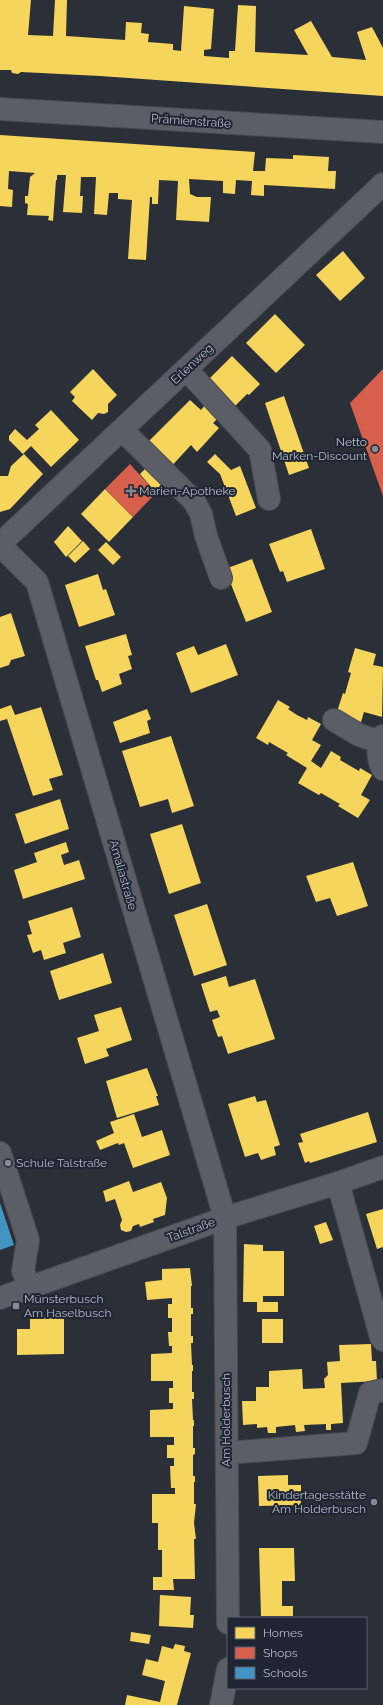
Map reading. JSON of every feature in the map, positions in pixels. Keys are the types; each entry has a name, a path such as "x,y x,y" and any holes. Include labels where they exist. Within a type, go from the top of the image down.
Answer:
{"street":[{"name":"Prämienstraße","path":"0,109 383,132"},
{"name":"Erlenweg","path":"0,544 383,184"},
{"path":"186,369 260,450 269,499"},
{"path":"122,430 194,501 201,514 206,536 221,578"},
{"name":"Amaliastraße","path":"0,544 37,582 225,1218"},
{"path":"334,720 359,735 381,739 379,758 383,769"},
{"path":"0,1153 28,1240 23,1271 30,1287"},
{"name":"Talstraße","path":"0,1298 225,1218 338,1183 383,1167"},
{"path":"338,1183 380,1337 383,1340"},
{"name":"Am Holderbusch","path":"225,1218 228,1617"},
{"path":"227,1453 356,1443 370,1393 383,1390"},
{"path":"221,1705 227,1674"}],"building: Homes":[{"path":"0,0 31,0 28,35 53,36 55,0 67,0 66,36 125,40 126,22 142,23 141,33 149,34 148,42 173,44 173,50 181,51 184,6 214,9 211,49 204,50 204,56 229,58 229,51 235,51 238,5 256,6 255,52 308,55 294,30 311,21 332,57 366,60 357,32 372,27 383,48 383,96 100,76 21,72 18,74 12,73 11,70 0,70"},
{"path":"0,135 255,152 253,171 265,171 266,158 293,159 293,155 329,157 328,171 336,171 335,189 264,185 264,196 251,195 252,181 236,180 235,194 223,193 223,181 189,179 190,194 197,197 211,197 209,222 176,220 178,181 159,180 158,204 152,204 152,197 150,197 146,260 128,259 132,200 118,199 118,193 109,193 107,215 94,214 96,177 81,177 80,196 83,196 82,213 63,212 66,175 57,175 53,221 48,220 49,216 27,215 28,204 25,203 25,196 28,196 30,177 35,173 9,171 8,189 13,190 12,207 0,206"},
{"path":"343,251 365,278 340,301 316,275"},
{"path":"275,314 305,345 276,373 246,343"},
{"path":"232,356 260,384 235,406 209,379"},
{"path":"93,369 117,395 108,404 108,412 104,414 98,413 92,420 72,401 75,397 70,392"},
{"path":"284,396 309,468 289,475 265,403"},
{"path":"190,400 201,410 205,405 218,418 213,423 219,428 197,452 191,445 168,470 144,446"},
{"path":"51,410 79,440 51,467 31,446 23,454 9,440 9,436 15,429 27,440 39,429 35,425"},
{"path":"24,454 43,474 10,509 0,512 0,476 8,476 11,466"},
{"path":"215,454 231,470 240,466 256,508 236,516 220,474 207,462"},
{"path":"146,468 164,485 156,493 140,474"},
{"path":"105,489 133,517 109,542 81,514"},
{"path":"68,526 82,541 66,557 54,542"},
{"path":"311,529 325,569 287,582 283,571 280,572 269,544"},
{"path":"83,541 90,549 75,563 68,556"},
{"path":"106,542 121,557 113,565 98,550"},
{"path":"252,559 272,612 246,622 225,569"},
{"path":"98,574 103,590 106,589 115,615 79,627 65,585"},
{"path":"11,613 25,656 11,660 9,665 0,668 0,617"},
{"path":"126,634 132,655 128,656 132,669 119,674 122,684 102,692 98,680 96,680 85,646"},
{"path":"226,644 238,675 191,693 176,653 194,646 198,655"},
{"path":"355,648 376,654 373,665 383,667 382,717 364,712 361,722 336,715 343,693 345,694 351,673 348,672"},
{"path":"278,700 290,707 288,709 297,715 307,720 308,717 321,724 312,740 321,745 311,761 321,768 331,751 341,757 340,760 359,771 360,768 372,775 361,795 370,800 358,818 338,806 340,804 321,793 319,795 298,783 307,768 286,755 288,753 269,742 268,745 256,738"},
{"path":"11,705 15,715 41,707 63,775 49,779 53,790 33,796 7,719 0,721 0,709"},
{"path":"147,709 151,719 147,721 150,733 120,743 113,722"},
{"path":"171,736 194,806 172,813 168,799 140,807 122,751"},
{"path":"60,799 69,829 25,844 15,814"},
{"path":"182,824 201,883 169,894 150,834"},
{"path":"66,842 69,852 61,855 64,865 79,860 85,879 23,899 14,870 37,862 34,853"},
{"path":"353,862 368,906 337,916 330,898 316,902 306,876"},
{"path":"207,904 227,965 194,976 174,915"},
{"path":"72,907 81,937 63,943 66,953 44,960 41,950 33,953 27,935 32,934 28,921"},
{"path":"103,953 112,983 59,1000 50,971"},
{"path":"226,976 229,987 255,979 275,1039 228,1054 222,1036 218,1037 212,1020 220,1017 217,1010 210,1012 201,984"},
{"path":"121,1007 132,1040 106,1049 109,1056 85,1064 77,1038 99,1031 94,1015"},
{"path":"147,1068 158,1096 156,1096 159,1105 117,1118 106,1081"},
{"path":"255,1096 257,1102 266,1100 280,1145 274,1147 276,1155 261,1160 258,1153 245,1157 228,1104"},
{"path":"368,1112 377,1142 310,1163 309,1161 305,1163 298,1143 303,1142 300,1134"},
{"path":"134,1114 142,1137 162,1130 170,1155 133,1168 124,1143 119,1145 118,1143 100,1150 96,1141 114,1133 110,1122"},
{"path":"129,1181 133,1192 161,1182 167,1198 165,1215 153,1219 154,1222 140,1227 139,1224 133,1226 131,1231 126,1232 121,1230 120,1225 122,1220 115,1199 106,1202 103,1191"},
{"path":"383,1209 383,1247 377,1249 366,1214"},
{"path":"326,1222 333,1240 320,1244 314,1226"},
{"path":"244,1244 263,1245 263,1251 284,1251 284,1296 263,1296 263,1302 278,1302 278,1312 257,1312 257,1302 243,1302"},
{"path":"190,1268 192,1286 191,1308 193,1308 193,1314 191,1314 191,1336 193,1336 193,1343 191,1343 193,1365 192,1392 194,1392 194,1399 192,1399 194,1420 193,1448 195,1448 195,1454 193,1455 193,1476 195,1476 194,1504 196,1504 194,1523 196,1539 194,1539 195,1579 173,1579 174,1590 153,1590 153,1577 162,1577 162,1550 158,1550 158,1523 152,1523 152,1494 175,1494 175,1488 171,1488 170,1466 174,1466 174,1458 167,1458 167,1445 174,1445 174,1437 150,1437 150,1410 173,1409 173,1403 169,1403 169,1388 173,1388 173,1381 151,1381 151,1354 172,1353 172,1346 169,1346 168,1332 172,1332 172,1318 168,1318 168,1304 172,1304 172,1298 147,1300 145,1282 162,1280 162,1269"},
{"path":"64,1318 64,1354 17,1355 17,1329 30,1329 30,1319"},
{"path":"262,1319 283,1319 283,1343 262,1343"},
{"path":"371,1344 372,1361 376,1361 377,1381 341,1383 343,1423 331,1424 331,1430 326,1430 326,1424 304,1425 305,1431 296,1432 295,1425 276,1427 276,1433 268,1433 267,1427 257,1428 257,1424 243,1425 242,1401 256,1401 256,1387 269,1387 269,1371 302,1369 303,1389 325,1388 324,1379 328,1375 327,1362 340,1361 339,1345"},
{"path":"288,1475 288,1485 301,1485 301,1505 259,1506 258,1476"},
{"path":"259,1548 294,1548 295,1581 282,1581 282,1606 293,1606 293,1616 261,1616"},
{"path":"160,1595 191,1597 190,1615 194,1615 193,1628 159,1626"},
{"path":"131,1632 151,1635 149,1644 130,1641"},
{"path":"175,1644 185,1646 184,1651 191,1653 177,1705 125,1705 127,1695 160,1702 165,1681 142,1675 146,1659 158,1662 162,1646 173,1649"}],"building: Shops":[{"name":"Netto Marken-Discount","path":"383,369 383,496 350,403"},
{"name":"Marien-Apotheke","path":"130,464 156,493 133,517 105,489"}],"building: Schools":[{"path":"0,1203 14,1245 0,1250"}],"place":[{"name":"Netto Marken-Discount","path":"375,449"},
{"name":"Marien-Apotheke","path":"131,491"},
{"name":"Schule Talstraße","path":"8,1163"},
{"name":"Münsterbusch Am Haselbusch","path":"16,1306"},
{"name":"Kindertagesstätte Am Holderbusch","path":"374,1502"}]}
